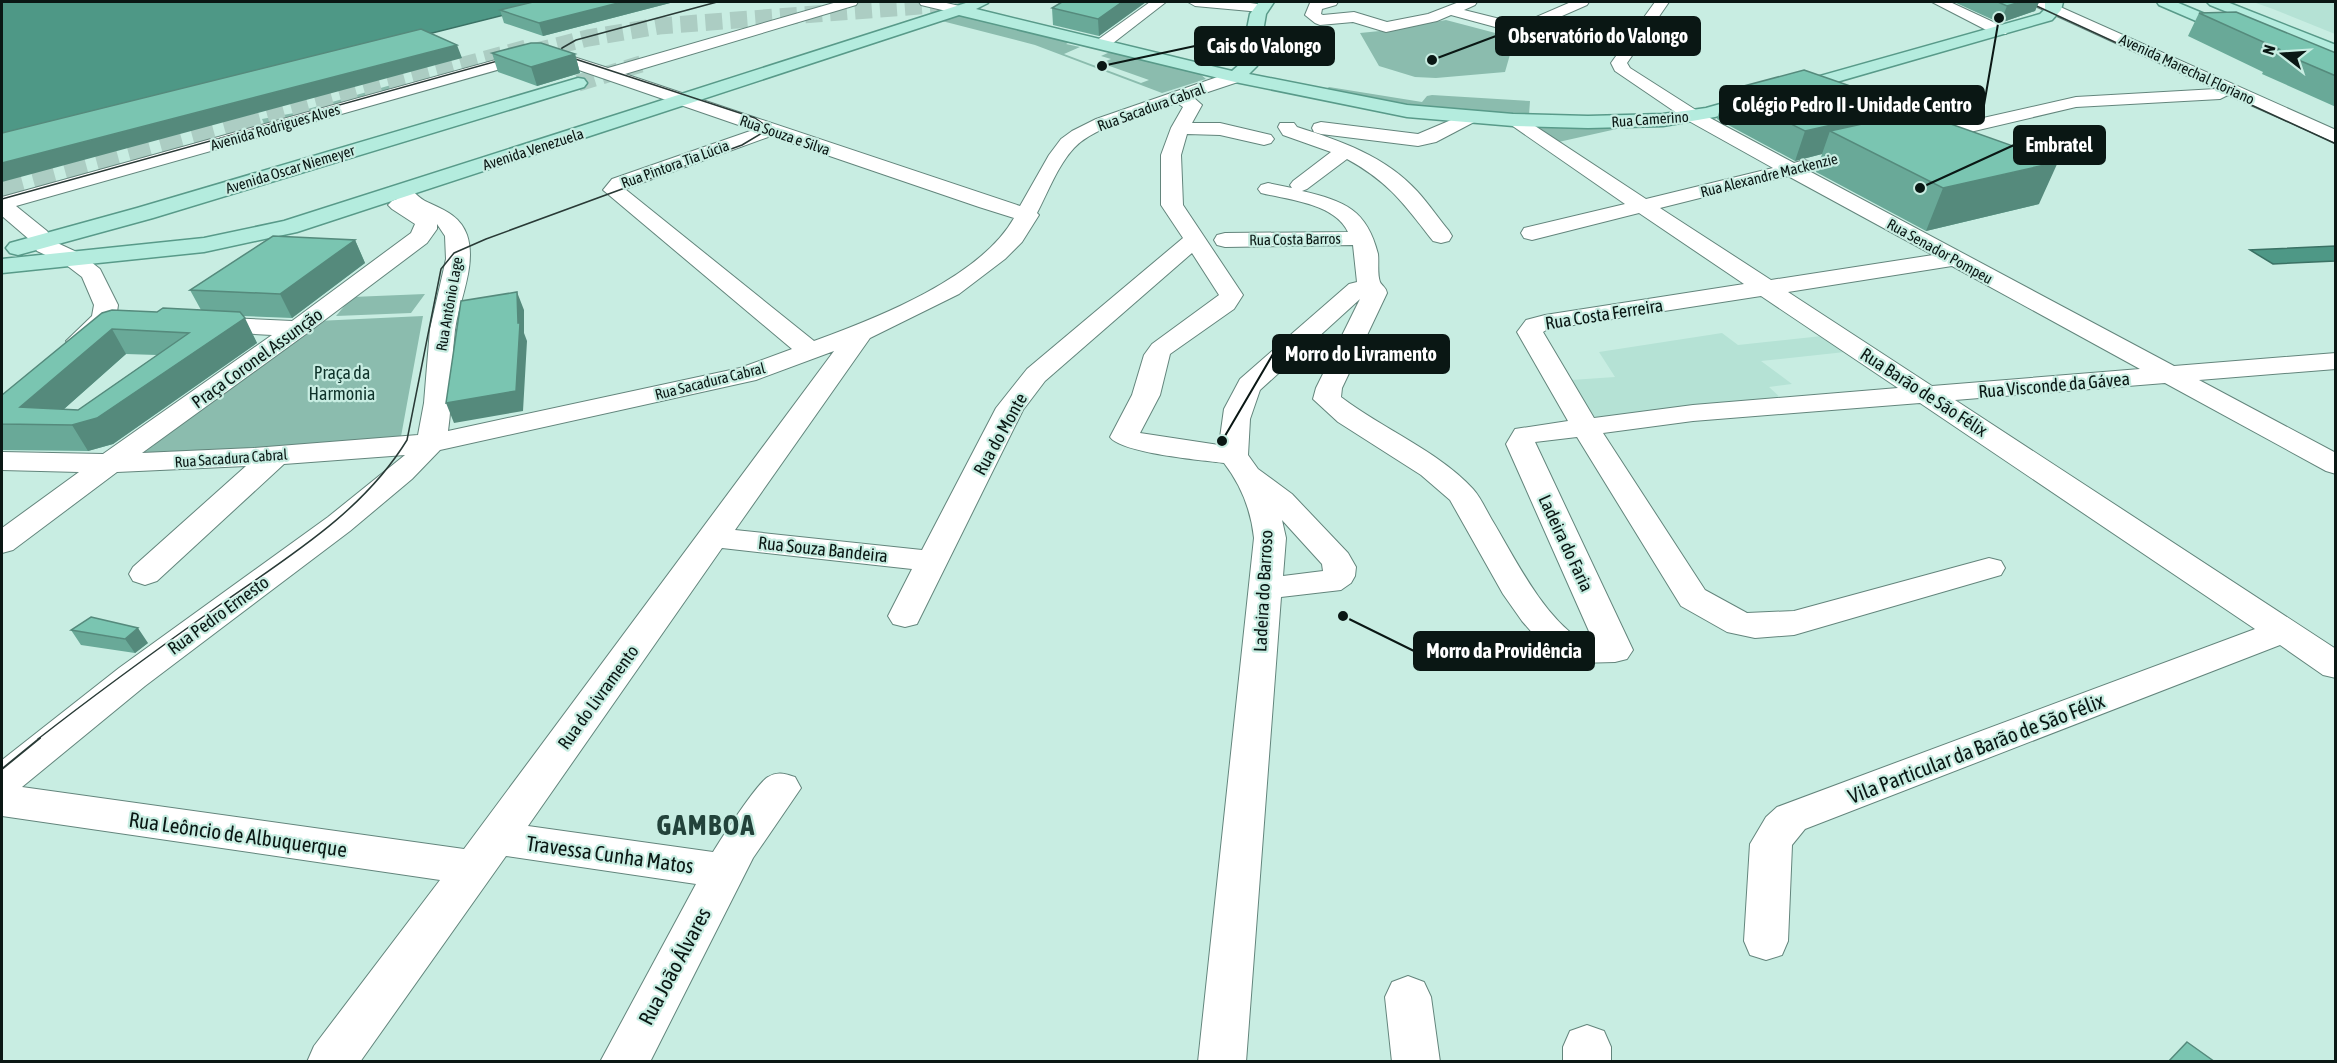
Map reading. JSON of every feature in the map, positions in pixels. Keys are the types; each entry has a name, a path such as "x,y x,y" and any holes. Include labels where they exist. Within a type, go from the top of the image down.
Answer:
{"main road":[{"name":"Avenida Venezuela","path":"2,266 204,245 249,237 392,195 985,2"},
{"path":"2164,2 2252,38 2195,3"},
{"path":"2215,2 2336,51"},
{"path":"2243,2 2336,39"},
{"path":"2195,3 2336,62"},
{"path":"1235,77 1248,66 1264,5"},
{"name":"Rua Camerino","path":"959,10 1235,77 1388,108 1513,120 1616,122 1693,116 2000,31 2048,8"},
{"name":"Avenida Oscar Niemeyer","path":"2,253 145,213 578,83"},
{"path":"133,252 83,248 76,243 82,237 145,213"}],"street":[{"path":"607,74 851,2"},
{"path":"926,2 959,10"},
{"path":"1102,44 1159,2"},
{"path":"1195,2 1264,5"},
{"path":"1331,2 1314,6 1313,15 1320,20 1352,16 1384,27 1432,18 1470,2"},
{"path":"1452,11 1521,29 1582,2"},
{"name":"Rua Senador Pompeu","path":"1662,2 1619,63 1620,67 1693,116 2336,465"},
{"path":"1939,2 2000,31"},
{"name":"Avenida Marechal Floriano","path":"2048,8 2070,24 2336,147"},
{"name":"Avenida Marechal Floriano","path":"2048,8 2336,137"},
{"name":"Rua Souza e Silva","path":"544,54 685,99 770,130 1028,215"},
{"name":"Avenida Rodrigues Alves","path":"42,242 39,236 8,212 4,207 7,203 544,54"},
{"name":"Rua Sacadura Cabral","path":"2,461 108,464 276,455 430,443 747,374 862,332 961,282 1014,237 1028,215 1056,159 1068,143 1103,123 1235,77"},
{"path":"1905,141 2076,102 2220,94"},
{"path":"1180,97 1193,105 1180,128 1171,156 1170,190 1176,213 1229,290 1230,300 1161,349 1157,355 1146,395 1124,437 1240,464 1281,500 1337,560 1340,567 1339,576 1329,582 1266,588"},
{"path":"1441,236 1392,179 1347,150 1290,131 1287,127 1299,125 1418,140 1429,138 1470,117"},
{"name":"Rua Barão de São Félix","path":"1513,120 2336,666"},
{"path":"1180,128 1220,129 1264,139"},
{"name":"Rua Pintora Tia Lúcia","path":"770,130 614,189 812,352"},
{"path":"1299,185 1347,150"},
{"name":"Rua Alexandre Mackenzie","path":"1532,233 1827,161"},
{"path":"1268,189 1323,202 1345,211 1353,218 1364,238 1369,286"},
{"path":"392,195 426,221 427,226 422,235 404,251"},
{"name":"Rua Antônio Lage","path":"392,195 407,198 448,222 455,234 457,244 458,259 443,328 430,443"},
{"name":"Rua Costa Barros","path":"1225,240 1364,238"},
{"name":"Rua do Monte","path":"905,616 1010,408 1023,390 1060,354 1195,239"},
{"path":"42,242 48,248 73,259 92,274 106,305 104,319 63,355"},
{"path":"404,251 435,243 457,244"},
{"name":"Praça Coronel Assunção","path":"2,543 404,251"},
{"name":"Rua Costa Ferreira","path":"1954,259 1535,325 1530,332 1584,425 1693,598 1739,624 1755,626 1794,623 1989,568"},
{"name":"Ladeira do Barroso","path":"1222,1062 1270,538 1268,524 1240,464 1233,438 1240,401 1250,385 1357,289 1369,286"},
{"name":"Ladeira do Faria","path":"1369,286 1374,288 1375,293 1329,388 1327,399 1348,416 1437,474 1462,495 1515,586 1534,613 1560,643 1577,651 1616,650 1520,444 1522,437"},
{"path":"104,319 132,320"},
{"path":"186,323 297,329"},
{"name":"Rua do Livramento","path":"332,1062 486,853 862,332"},
{"name":"Rua Visconde da Gávea","path":"1522,437 1529,433 1584,425 1693,413 1930,396 2334,362"},
{"name":"Rua Pedro Ernesto","path":"2,782 131,678 338,525 382,490 430,443"},
{"path":"145,574 276,455"},
{"name":"Rua Souza Bandeira","path":"713,537 933,561"},
{"name":"Vila Particular da Barão de São Félix","path":"1766,942 1771,844 1780,829 1791,818 2283,631"},
{"name":"Rua João Álvares","path":"624,1062 723,871 738,846 781,788"},
{"name":"Rua Leôncio de Albuquerque","path":"2,800 486,853"},
{"name":"Travessa Cunha Matos","path":"486,853 723,871"},
{"path":"1408,997 1416,1062"}],"shaded area":[{"path":"2,2 556,2 2,141"},
{"path":"2253,2 2335,2 2335,34 2273,9"},
{"path":"2335,246 2335,261 2273,264 2250,250"},
{"path":"1722,333 1738,345 1822,336 1845,352 1761,361 1792,384 1769,387 1783,400 1673,407 1670,410 1596,417 1591,415 1571,380 1615,377 1599,352"}],"green space":[{"path":"957,15 968,15 1200,74 1206,79 1162,93 1035,45 938,20","holes":["1070,42 1110,52 1101,56 1111,59 1101,63 1149,80 1141,83 1064,54 1080,47 1066,44"]},
{"path":"1446,20 1503,35 1495,38 1513,44 1505,72 1436,78 1415,77 1379,66 1360,33 1390,30"},
{"path":"398,83 406,85 264,124 262,119 294,113"},
{"path":"1329,87 1422,102 1427,96 1432,95 1530,101 1529,115 1423,107 1326,89"},
{"path":"1542,126 1630,126 1554,143 1536,132"},
{"path":"425,294 411,313 336,316 352,297"},
{"name":"Praça da Harmonia","path":"423,316 400,442 142,454 317,321"}],"building":[{"path":"533,2 622,2 539,23 500,10"},
{"path":"1062,2 1122,2 1098,19 1052,8"},
{"path":"1998,2 2020,2 2007,6"},
{"path":"2236,12 2336,53 2336,76 2275,50 2279,49 2199,13"},
{"path":"421,29 457,45 2,163 2,133"},
{"path":"531,43 541,43 575,54 531,67 492,53"},
{"path":"1804,70 1911,107 1805,131 1725,91"},
{"path":"1917,112 2058,162 1943,188 1830,131"},
{"path":"273,236 355,240 280,294 190,290"},
{"path":"517,292 518,323 520,323 516,391 446,403 461,301"},
{"path":"163,308 240,312 245,318 97,418 72,425 2,424 2,395 102,313 112,310 157,312","holes":["112,329 189,333 78,410 20,407"]},
{"path":"91,617 138,628 125,639 71,630"},
{"path":"2187,1042 2215,1062 2168,1062"}],"tunnel":[{"path":"509,58 588,38 659,26 972,2"},
{"path":"244,125 530,47"},
{"path":"578,83 641,64"},
{"path":"2,191 249,124"}],"tram line":[{"path":"38,739 129,670 323,531 369,489 389,466 407,440 441,269 454,253 486,239 742,145 764,132 765,125 755,118 560,54 562,48 576,40 717,2"},
{"path":"2028,2 2336,144"},
{"path":"2,199 512,57"},
{"path":"2,769 40,738"}],"place":[{"name":"Colégio Pedro II - Unidade Centro","path":"1999,18"},
{"name":"Observatório do Valongo","path":"1432,60"},
{"name":"Cais do Valongo","path":"1102,66"},
{"name":"Embratel","path":"1920,188"},
{"name":"Morro do Livramento","path":"1222,441"},
{"name":"Morro da Providência","path":"1343,616"}],"district":[{"name":"GAMBOA","path":"706,825"}]}
